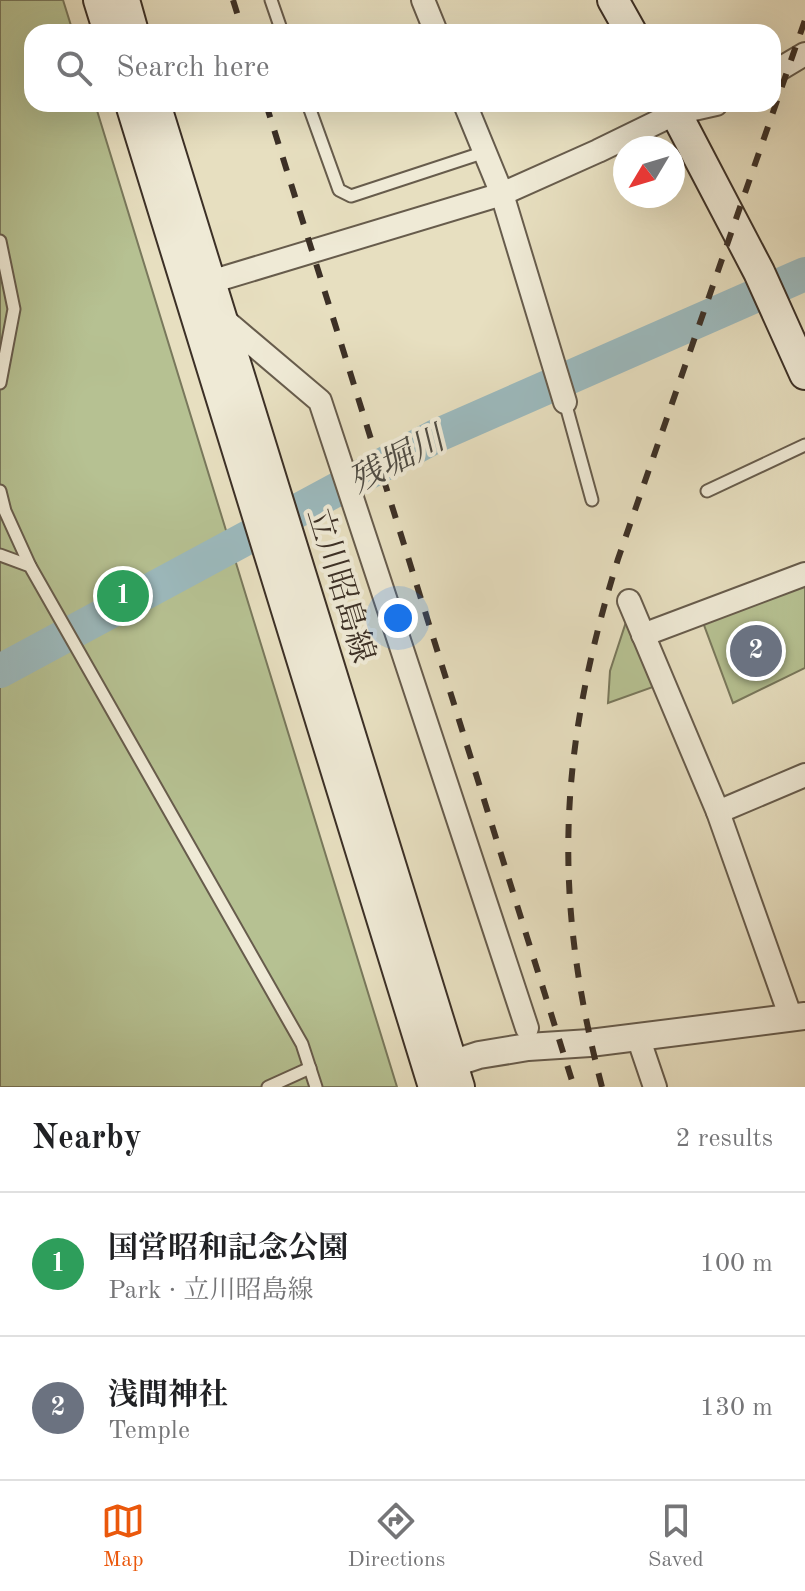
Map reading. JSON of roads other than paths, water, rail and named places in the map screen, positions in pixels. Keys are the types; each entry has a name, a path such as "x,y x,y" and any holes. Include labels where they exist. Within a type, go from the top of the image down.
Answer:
{"main road":[{"path":"99,0 106,24"},
{"path":"124,0 131,24"},
{"path":"613,0 626,24"},
{"name":"立川昭島線","path":"134,112 199,286 444,1077"},
{"name":"立川昭島線","path":"157,112 199,286 222,318 259,478"},
{"path":"676,112 759,272 805,374"}],"street":[{"path":"423,0 433,24"},
{"path":"781,68 805,54"},
{"path":"468,112 502,194 565,402"},
{"path":"199,286 502,194 598,151 667,112"},
{"path":"222,318 320,401 527,1028"},
{"path":"643,635 805,574"},
{"path":"444,1077 479,1055 798,1017 718,812 629,601"},
{"path":"718,812 805,775"},
{"path":"638,1037 655,1087"}],"lane":[{"path":"271,0 279,24"},
{"path":"311,112 339,190 351,196 485,152"},
{"path":"0,241 14,309 0,383"},
{"path":"565,402 592,500"},
{"path":"707,491 805,445"},
{"path":"0,491 5,511 30,566 302,1044 316,1087"},
{"path":"0,555 30,566"},
{"path":"268,1087 310,1068"}],"waterway":[{"name":"残堀川","path":"0,671 436,436 805,274"}],"railway":[{"path":"233,0 240,24"},
{"path":"781,89 805,20"},
{"path":"269,112 574,1087"},
{"path":"602,1087 575,949 569,885 569,822 583,694 618,559 773,112"}],"place":[{"name":"国営昭和記念公園","path":"123,596"},
{"name":"浅間神社","path":"756,651"}]}
